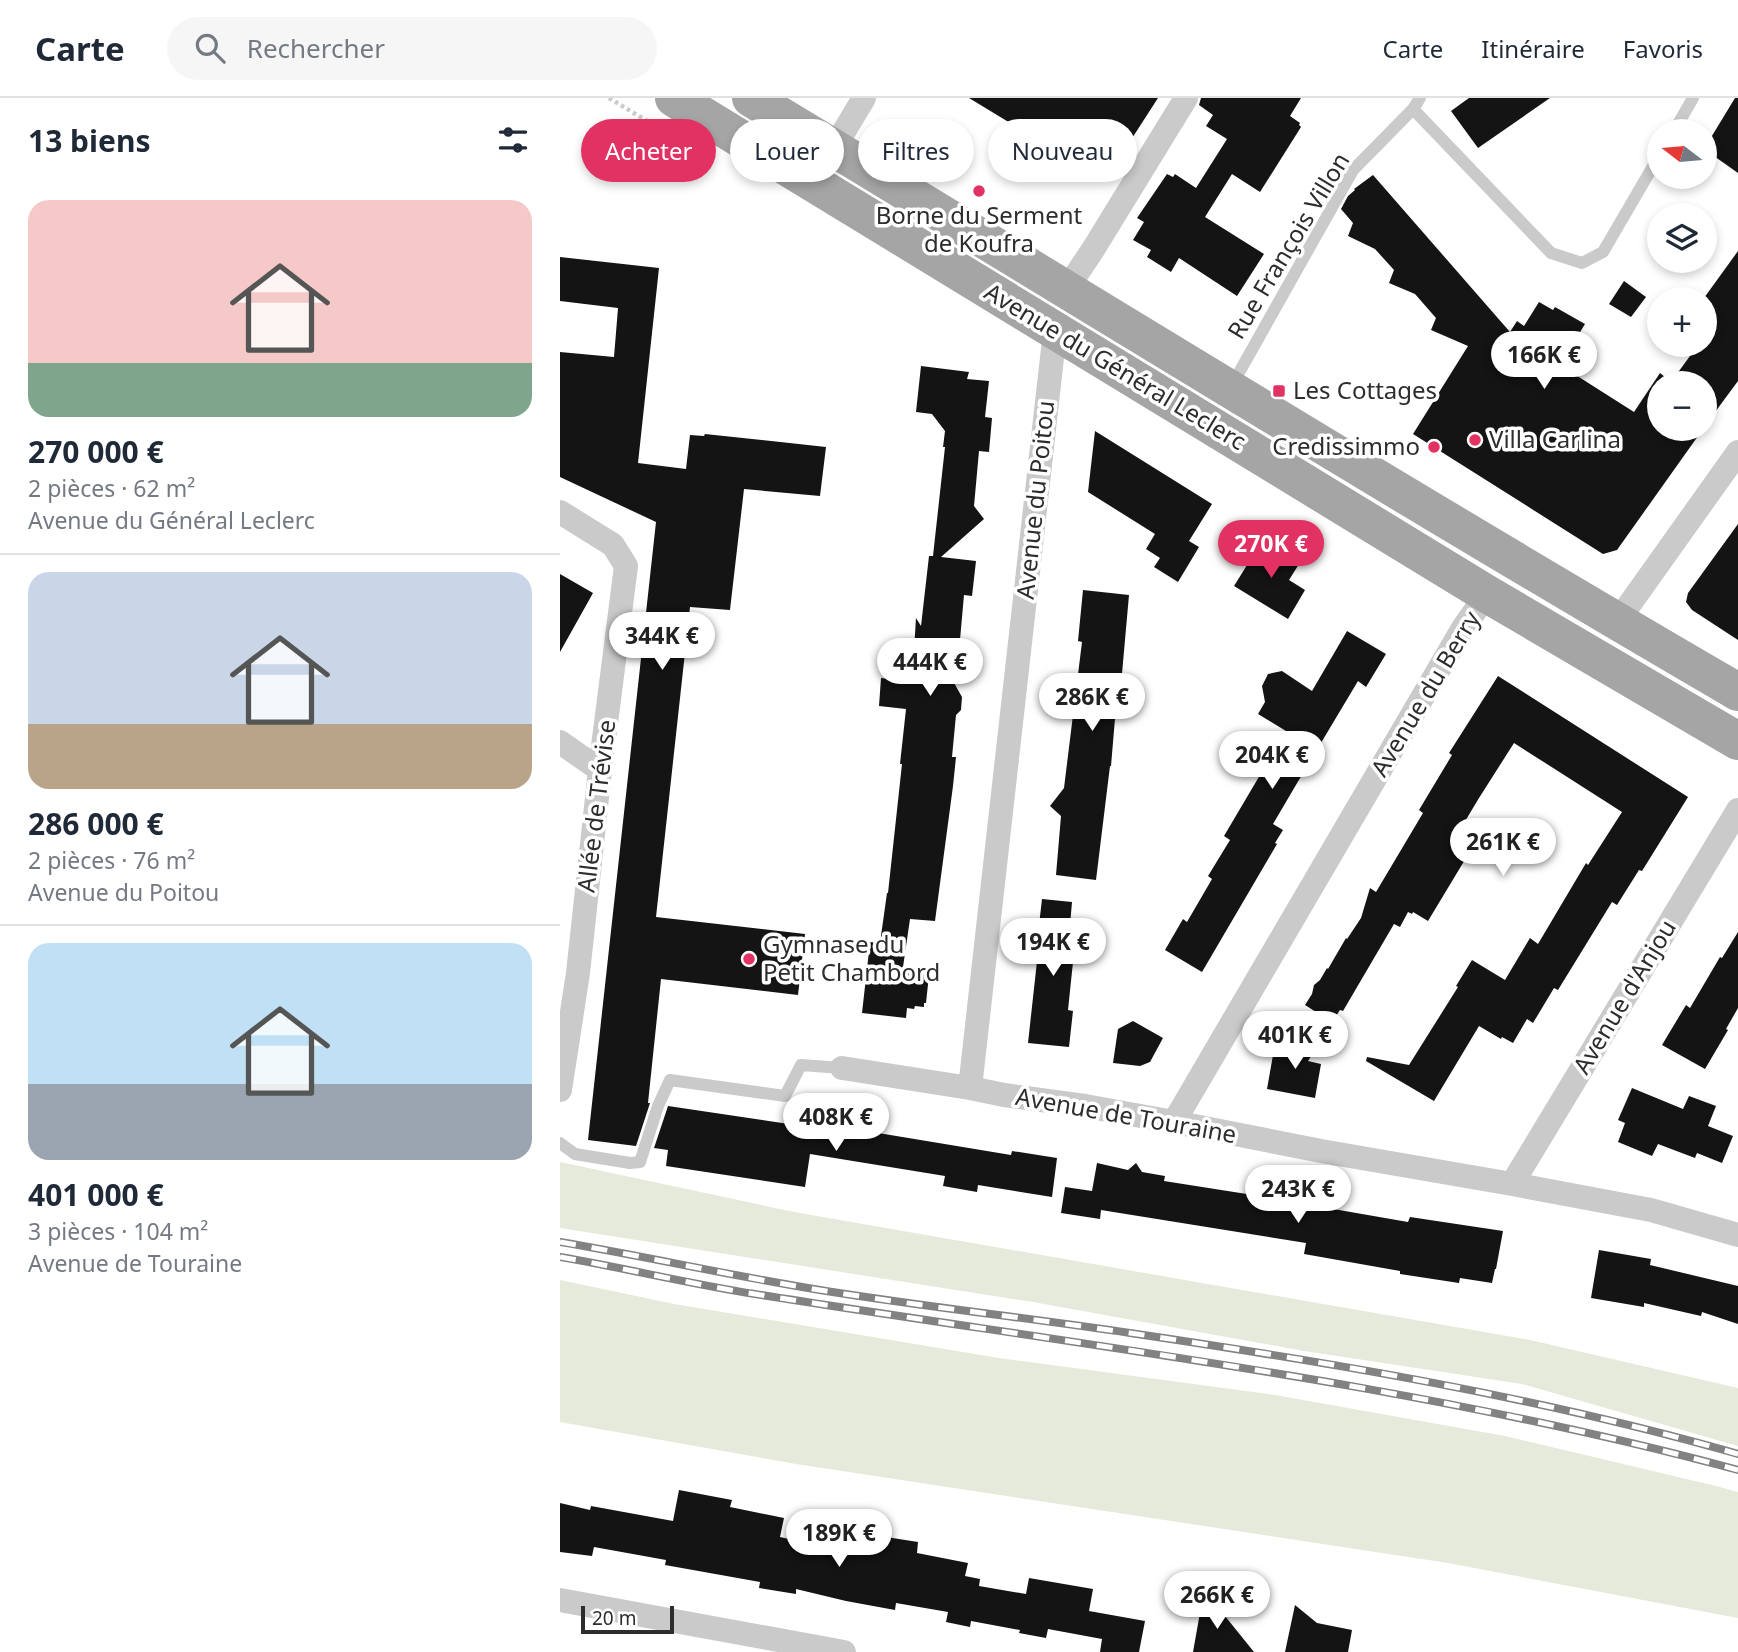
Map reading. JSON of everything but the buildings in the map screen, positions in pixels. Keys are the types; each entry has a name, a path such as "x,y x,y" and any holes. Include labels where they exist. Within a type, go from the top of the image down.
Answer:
{"main road":[{"name":"Avenue du Général Leclerc","path":"674,98 1488,594 1738,741"},
{"name":"Avenue du Général Leclerc","path":"751,98 786,119"},
{"name":"Avenue du Général Leclerc","path":"844,154 1229,390 1738,692"}],"street":[{"path":"844,131 864,98"},
{"path":"1066,289 1185,98"},
{"name":"Avenue du Poitou","path":"970,1088 1055,331"},
{"path":"1617,622 1738,452"},
{"name":"Allée de Trévise","path":"560,512 613,545 626,566 600,771 569,969 560,1090"},
{"name":"Avenue du Berry","path":"1174,1122 1463,628 1488,594"},
{"path":"560,742 600,771"},
{"name":"Avenue d'Anjou","path":"1512,1184 1738,810"},
{"name":"Avenue de Touraine","path":"842,1068 1085,1106 1512,1184 1651,1210 1738,1235"},
{"path":"560,1600 750,1644 844,1652"}],"lane":[{"path":"1681,119 1693,98"},
{"path":"1417,104 1551,253 1582,263 1603,251 1647,176"},
{"name":"Rue François Villon","path":"1229,390 1353,170 1417,104"},
{"path":"560,1143 575,1154 630,1163 640,1162 658,1106 670,1080 785,1096 801,1065 842,1068"}],"green space":[{"path":"560,1162 794,1212 1530,1340 1738,1388 1738,1446 1522,1384 1304,1351 1033,1302 560,1228"},
{"path":"560,1280 674,1304 999,1358 1275,1395 1505,1436 1738,1492 1738,1618 1448,1563 796,1464 560,1422"}],"railway":[{"path":"560,1242 826,1291 1130,1333 1360,1369 1588,1415 1738,1454"},
{"path":"560,1257 706,1286 1372,1390 1495,1413 1738,1470"}],"place":[{"name":"Borne du Serment de Koufra","path":"979,191"},
{"name":"Les Cottages","path":"1279,391"},
{"name":"Villa Carlina","path":"1475,440"},
{"name":"Credissimmo","path":"1434,447"},
{"name":"Gymnase du Petit Chambord","path":"749,959"}]}
